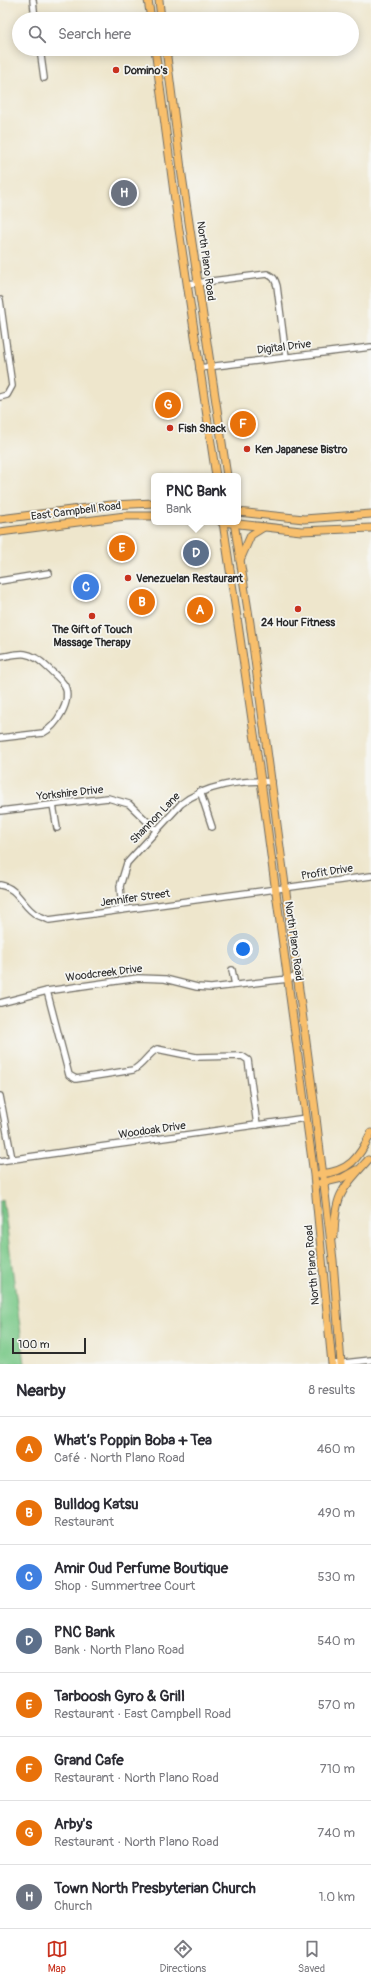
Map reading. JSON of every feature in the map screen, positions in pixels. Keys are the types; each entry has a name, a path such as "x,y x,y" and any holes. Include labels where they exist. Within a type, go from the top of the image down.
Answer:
{"main road":[{"path":"148,0 150,12"},
{"path":"159,0 160,12"},
{"name":"North Plano Road","path":"155,56 178,223 215,473"},
{"name":"North Plano Road","path":"167,56 189,221 227,473"},
{"path":"167,143 178,141"},
{"path":"178,223 189,221"},
{"name":"East Campbell Road","path":"0,519 97,507 151,503"},
{"path":"97,507 98,519"},
{"path":"241,512 304,520 371,514"},
{"path":"22,516 24,529"},
{"name":"East Campbell Road","path":"0,532 125,516 151,516"},
{"path":"241,524 312,531 371,528"},
{"name":"North Plano Road","path":"223,525 262,781 314,1175 332,1364"},
{"name":"North Plano Road","path":"234,525 250,622 316,1109 333,1260 339,1364"},
{"path":"240,560 251,535 264,527"},
{"path":"239,621 250,622"},
{"path":"306,1118 311,1117 316,1109"},
{"path":"314,1175 337,1171 353,1162 362,1151 371,1133"},
{"path":"315,1184 324,1183 349,1175 370,1158"},
{"path":"333,1260 337,1202 349,1181 370,1158"}],"street":[{"path":"32,0 34,12"},
{"path":"41,56 44,78"},
{"path":"188,284 267,274 272,276 276,279 286,357"},
{"path":"0,300 12,386 7,395 0,397"},
{"name":"Digital Drive","path":"199,368 371,347"},
{"path":"0,581 49,573"},
{"path":"0,657 25,654 40,660 65,685 68,694 54,725 48,730 43,733 0,738"},
{"name":"Shannon Lane","path":"122,910 120,886 127,863 180,804 200,791 262,781 272,782"},
{"path":"200,791 212,827"},
{"name":"Yorkshire Drive","path":"0,811 108,798 124,802 136,809 156,830"},
{"path":"54,805 57,828"},
{"name":"Profit Drive","path":"286,888 371,876"},
{"name":"Jennifer Street","path":"0,884 15,891 36,915 49,920 286,888"},
{"path":"232,970 235,985"},
{"name":"Woodcreek Drive","path":"0,1003 47,991 149,978 205,988 288,979 297,976"},
{"path":"47,991 71,1078 76,1079 133,1070 141,1066 151,1053 157,1049 196,1058 242,1056 248,1060 257,1125"},
{"path":"0,1096 12,1159"},
{"name":"Woodoak Drive","path":"0,1160 306,1118"},
{"path":"339,1364 371,1360"}],"green space":[{"path":"3,1199 25,1364 0,1364 0,1200"}],"place":[{"name":"Domino's","path":"116,70"},
{"name":"Town North Presbyterian Church","path":"124,193"},
{"name":"Arby's","path":"168,405"},
{"name":"Grand Cafe","path":"243,424"},
{"name":"Fish Shack","path":"170,428"},
{"name":"Ken Japanese Bistro","path":"247,449"},
{"name":"Tarboosh Gyro & Grill","path":"122,548"},
{"name":"PNC Bank","path":"196,553"},
{"name":"Venezuelan Restaurant","path":"128,578"},
{"name":"Amir Oud Perfume Boutique","path":"86,587"},
{"name":"Bulldog Katsu","path":"142,602"},
{"name":"24 Hour Fitness","path":"298,609"},
{"name":"What’s Poppin Boba + Tea","path":"200,610"},
{"name":"The Gift of Touch Massage Therapy","path":"92,616"}]}
